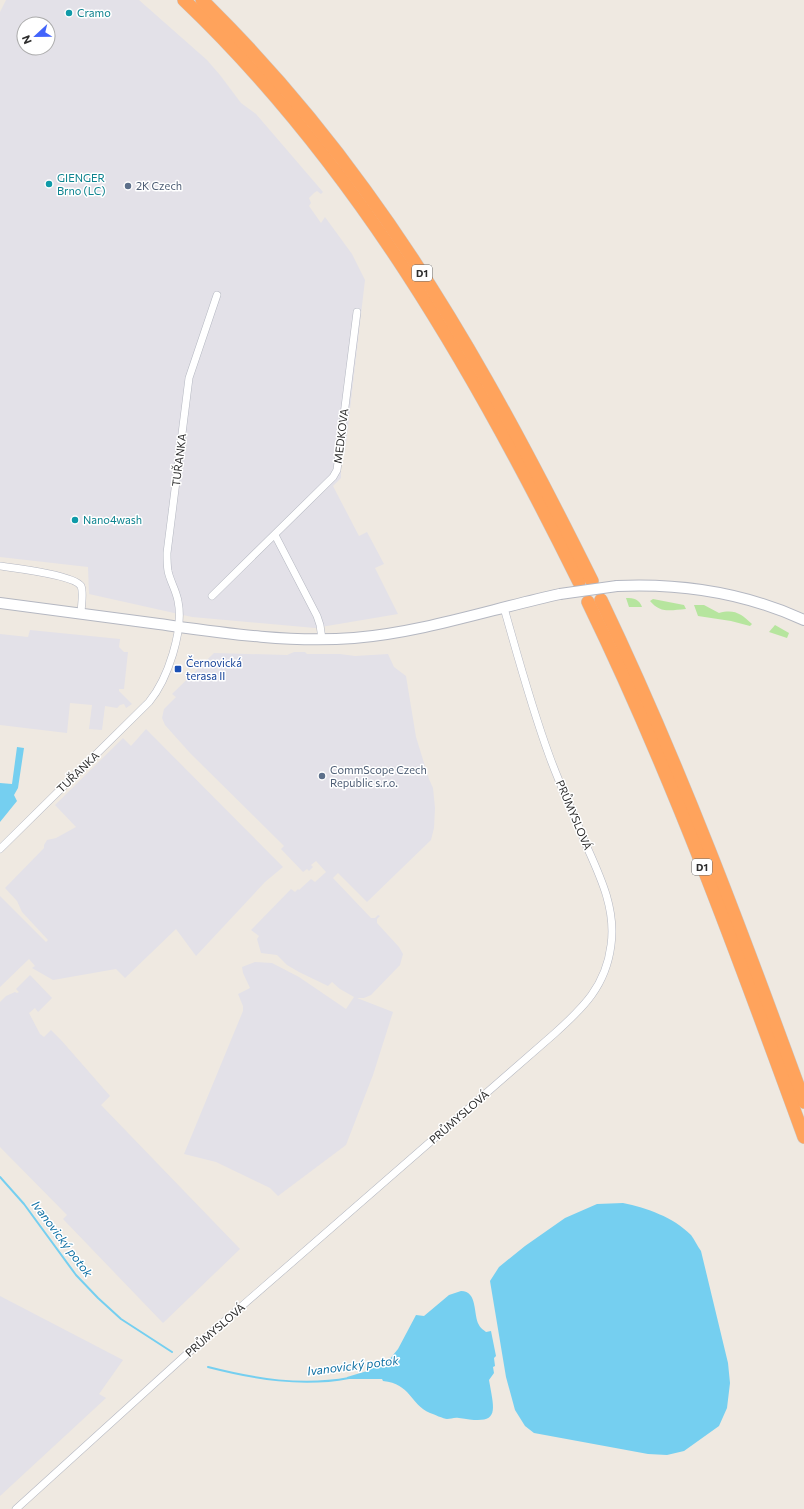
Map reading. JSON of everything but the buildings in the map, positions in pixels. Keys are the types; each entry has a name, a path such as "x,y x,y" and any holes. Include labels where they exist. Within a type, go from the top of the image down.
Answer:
{"highway":[{"name":"D1","path":"184,0 241,58 282,104 330,163 376,226 432,313 485,402 532,491 585,582 513,428 454,326 409,253 366,190 301,106 250,49 202,0"},
{"name":"D1","path":"804,1102 735,914 686,791 636,675 594,601 626,682 675,796 723,917 804,1137"}],"street":[{"name":"TUŘANKA","path":"0,849 86,765 154,695 164,678 174,650 178,627 178,602 168,571 167,553 189,378 217,295"},
{"name":"MEDKOVA","path":"212,596 333,477 338,470 357,312"},
{"path":"275,535 317,616 322,639"},
{"path":"0,566 64,577 76,582 81,587 81,614"},
{"path":"0,603 178,627 277,638 322,639 355,638 402,632 560,594 617,586 663,586 716,592 766,604 804,620"},
{"name":"PRŮMYSLOVÁ","path":"16,1509 188,1353 569,1021 589,1000 603,974 609,956 612,938 608,898 545,744 528,692 504,608"}],"shaded area":[{"path":"6,0 139,0 207,60 241,103 256,114 323,192 321,194 317,191 309,198 311,203 309,206 321,223 325,217 352,254 365,280 345,452 341,457 341,478 333,486 359,536 367,532 384,564 375,568 398,614 315,628 192,617 89,594 88,567 0,557 0,12"},
{"path":"30,630 120,639 119,647 124,652 128,652 124,689 119,689 119,691 132,704 126,708 124,704 117,708 105,706 102,730 89,729 92,705 70,703 67,733 0,725 0,634 28,637"},
{"path":"294,652 355,656 388,654 394,667 406,676 416,737 433,788 435,808 434,828 431,840 367,902 338,873 333,878 371,918 375,918 378,915 380,916 377,919 377,923 399,947 403,954 400,965 371,995 364,998 357,998 393,1012 373,1075 346,1145 278,1196 270,1188 216,1162 184,1154 243,1011 243,1006 238,994 250,988 243,973 242,967 255,962 272,963 299,977 346,1009 354,997 340,989 332,982 328,986 299,972 287,965 277,955 261,953 257,939 259,936 251,930 291,889 295,892 311,879 315,882 326,872 316,861 311,865 313,867 309,871 307,869 303,872 281,849 284,846 190,753 165,725 162,718 164,709 176,697 172,694 214,653 287,655"},
{"path":"146,729 283,867 265,882 196,956 176,929 125,978 116,969 53,980 32,968 35,966 29,959 0,987 0,896 46,942 48,940 22,912 17,901 5,888 44,848 47,840 56,838 76,827 55,805 123,738 131,746"},
{"path":"30,975 52,998 38,1012 35,1008 29,1013 40,1034 44,1037 51,1030 61,1040 110,1096 101,1105 240,1249 163,1323 63,1219 67,1215 0,1147 0,1002 6,996 19,992 16,989"},
{"path":"0,1296 123,1360 99,1394 106,1398 0,1496"}],"green space":[{"path":"626,598 636,600 642,607 629,607"},
{"path":"653,599 684,605 686,609 662,610 650,601"},
{"path":"694,605 704,605 719,613 734,612 752,624 750,626 731,621 698,616"},
{"path":"775,625 789,633 787,638 769,632"}],"water":[{"path":"17,747 24,748 18,788 14,795 17,801 0,822 0,783 12,784"},
{"path":"623,1203 668,1218 691,1235 701,1251 728,1363 730,1383 727,1408 719,1426 684,1451 667,1455 648,1454 534,1433 525,1426 515,1410 506,1377 490,1281 499,1267 525,1246 565,1218 597,1204"},
{"path":"461,1291 466,1292 473,1299 477,1321 480,1327 486,1332 491,1331 496,1356 494,1358 494,1373 489,1380 493,1409 492,1414 488,1418 482,1420 457,1418 446,1419 423,1409 405,1390 392,1383 383,1381 382,1379 347,1379 347,1377 367,1371 389,1360 398,1349 416,1315 424,1316 449,1295"}],"waterway":[{"name":"Ivanovický potok","path":"0,1177 24,1204 76,1275 98,1298 121,1319 172,1352"},
{"name":"Ivanovický potok","path":"208,1367 243,1375 296,1382 331,1381 349,1378"}],"place":[{"name":"Cramo","path":"69,13"},
{"name":"GIENGER Brno (LC)","path":"49,184"},
{"name":"2K Czech","path":"128,186"},
{"name":"Nano4wash","path":"75,520"},
{"name":"Černovická terasa II","path":"178,669"},
{"name":"CommScope Czech Republic s.r.o.","path":"322,776"}]}
